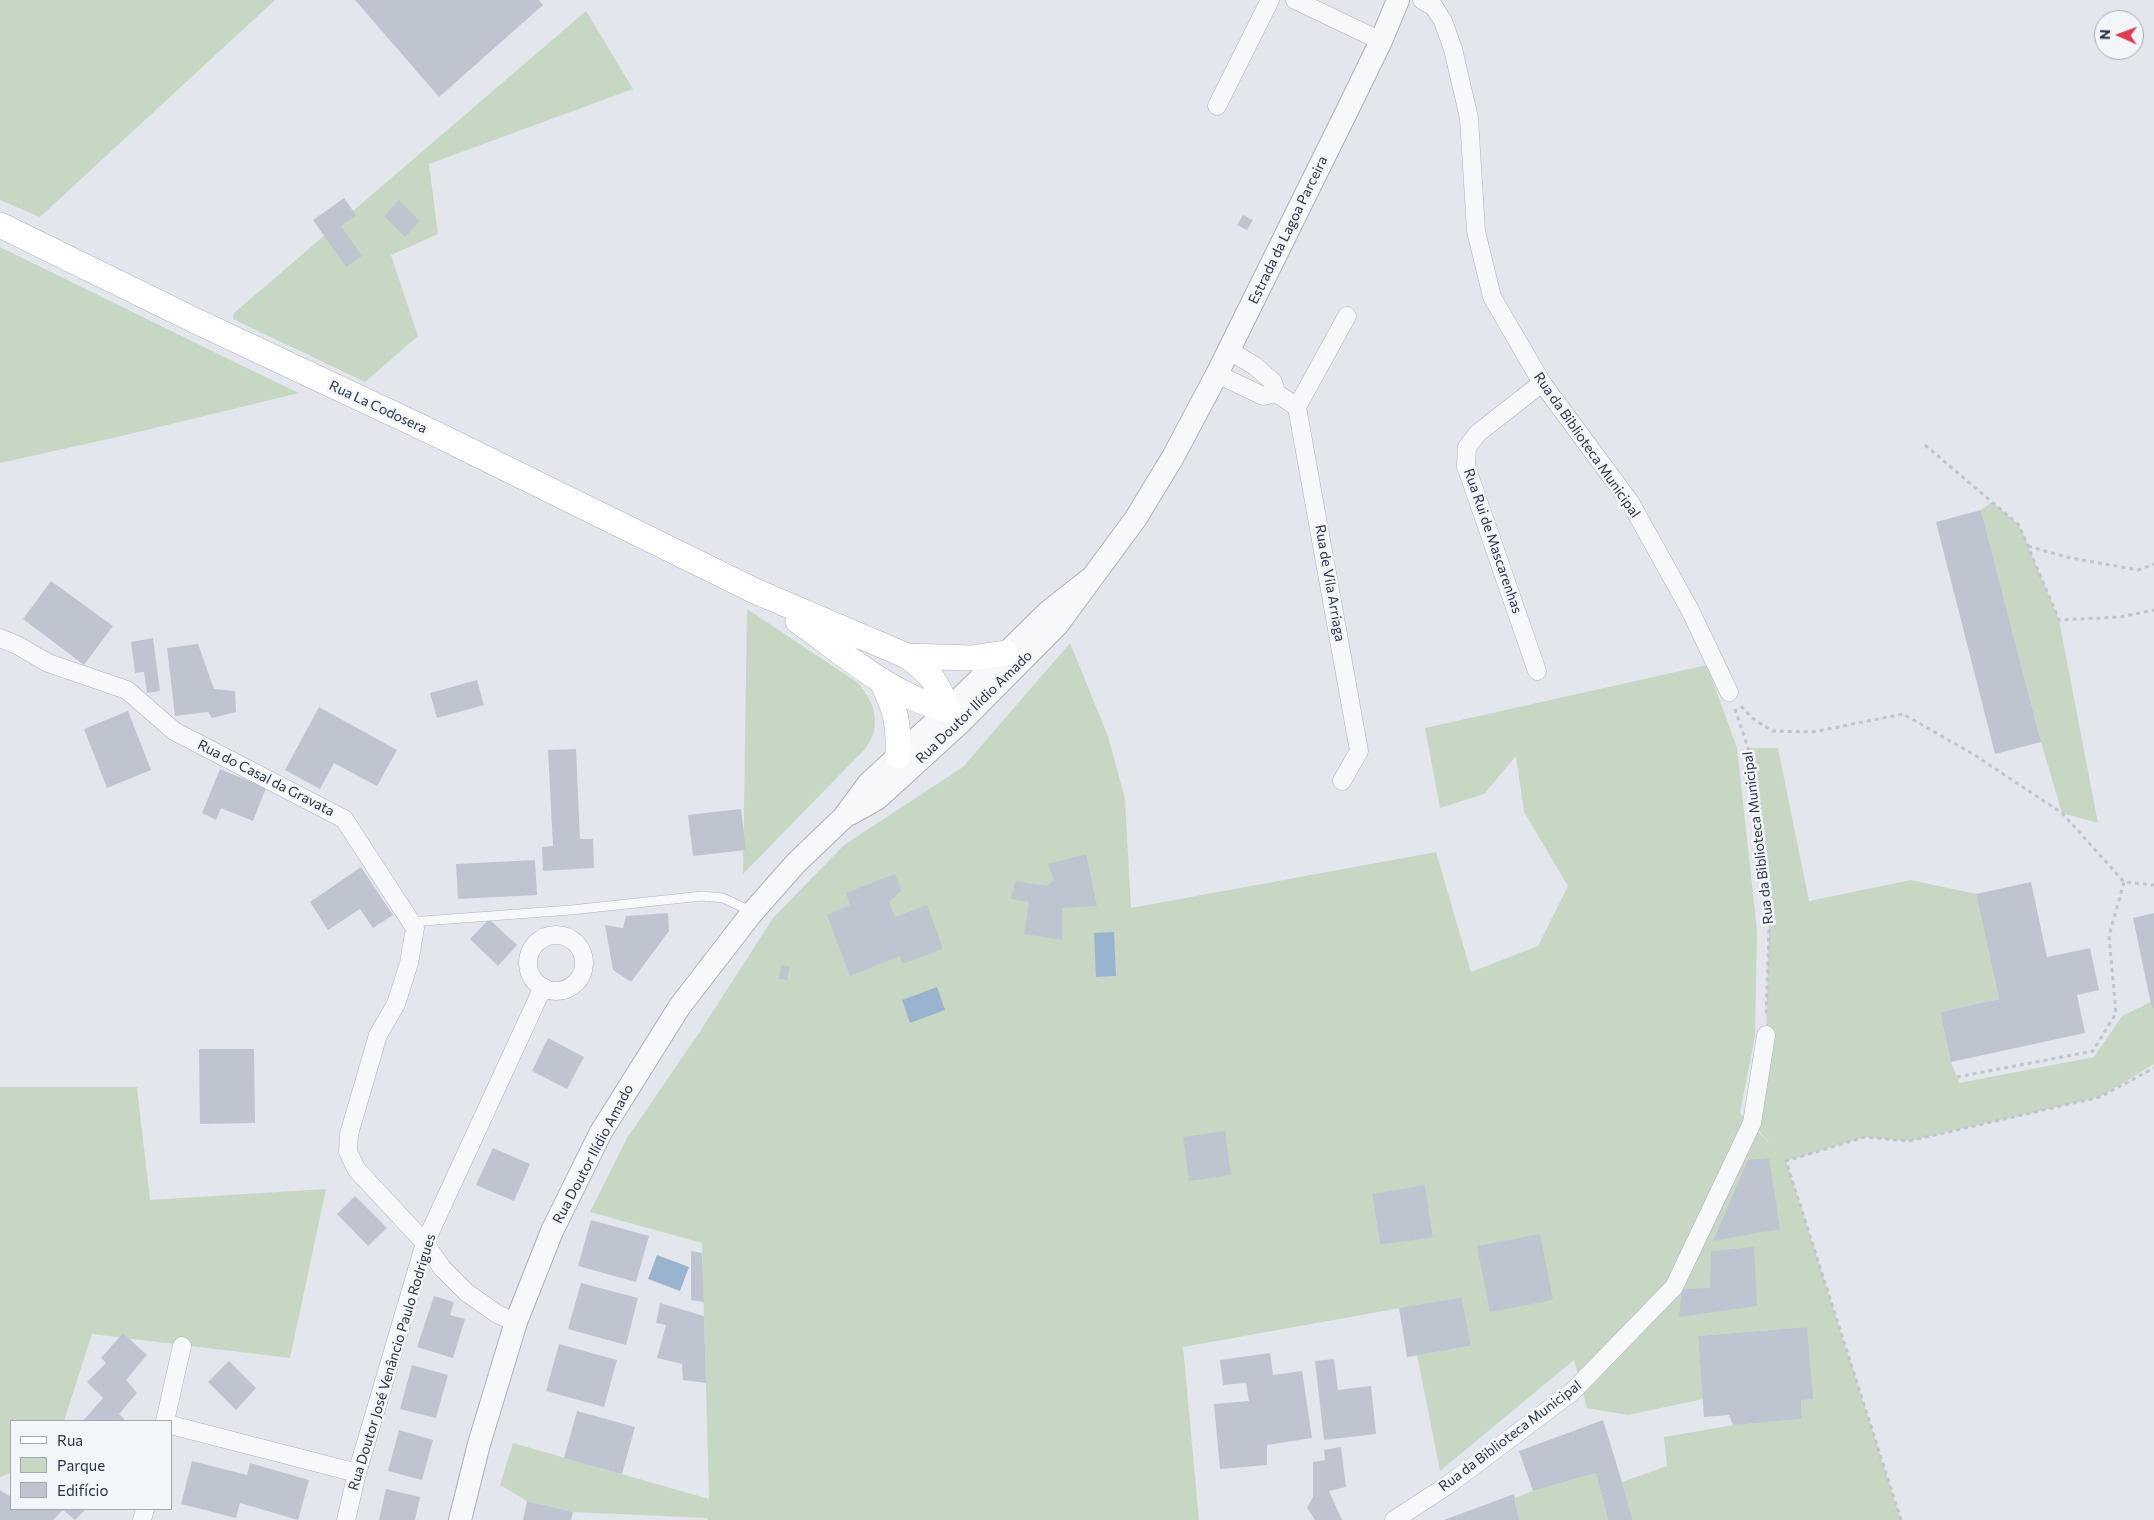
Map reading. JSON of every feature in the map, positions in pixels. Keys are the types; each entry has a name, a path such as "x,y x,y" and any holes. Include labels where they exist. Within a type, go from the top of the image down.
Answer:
{"main road":[{"name":"Rua La Codosera","path":"0,224 198,322 434,433 755,591"},
{"path":"755,591 907,656 927,671 939,686 954,717"},
{"path":"755,591 881,680 901,692 954,717"},
{"path":"907,656 970,658 1005,653"},
{"path":"881,680 894,707 899,734 898,756"}],"street":[{"path":"1217,106 1270,0"},
{"path":"1295,0 1381,41"},
{"name":"Estrada da Lagoa Parceira","path":"1173,457 1381,41 1398,0"},
{"name":"Rua da Biblioteca Municipal","path":"1422,0 1434,7 1443,21 1454,49 1469,118 1476,231 1492,297 1542,383 1630,502 1690,610 1729,692"},
{"path":"1228,350 1255,366 1273,382 1276,393 1297,407 1347,316"},
{"path":"1216,374 1263,396 1276,393"},
{"name":"Rua Rui de Mascarenhas","path":"1537,671 1513,597 1466,466 1466,457 1467,447 1478,433 1542,383"},
{"name":"Rua de Vila Arriaga","path":"1297,407 1359,751 1342,781"},
{"name":"Rua Doutor Ilídio Amado","path":"460,1520 479,1444 516,1322 552,1232 601,1132 680,1006 751,914 796,863 843,818 869,783 898,756 954,717 1058,624 1136,518 1173,457"},
{"name":"Rua Doutor Ilídio Amado","path":"843,818 878,798 954,717 1005,653 1048,612 1090,580"},
{"name":"Rua do Casal da Gravata","path":"0,638 17,645 48,663 127,690 174,731 344,819 415,928 409,963 396,1004 378,1035 349,1134 348,1152 357,1170 425,1243 442,1268 466,1292 497,1314 516,1322"},
{"name":"Rua Doutor José Venâncio Paulo Rodrigues","path":"346,1520 357,1472 425,1243 543,988"},
{"name":"Rua da Biblioteca Municipal","path":"1394,1520 1448,1486 1572,1392 1674,1287 1752,1123 1766,1035"},
{"path":"165,1420 182,1346"},
{"path":"172,1425 357,1472"}],"lane":[{"path":"410,922 571,910 702,896 723,898 742,907 751,914"}],"path":[{"path":"1925,445 2019,525 2059,620 2120,617 2154,610"},
{"path":"2028,546 2066,557 2138,570 2154,564"},
{"path":"1729,692 1752,718 1772,731 1813,732 1903,714 1973,754 2062,812 2124,882 2154,885"},
{"name":"Rua da Biblioteca Municipal","path":"1729,692 1748,748 1762,862 1768,929 1766,1035"},
{"path":"1956,1077 2093,1050 2116,1012 2109,936 2124,882"},
{"path":"1901,1520 1786,1161 1865,1137 1909,1141 2100,1097 2154,1068"}],"green space":[{"path":"0,0 275,0 40,217 0,200"},
{"path":"586,11 633,89 429,164 438,234 391,255 418,336 365,382 233,319 234,313"},
{"path":"0,247 257,373 299,393 0,463"},
{"path":"1992,502 2019,525 2059,620 2098,823 2062,813 2041,742 1981,510"},
{"path":"747,609 857,682 865,692 874,711 875,724 873,736 865,749 743,874"},
{"path":"1070,643 1108,736 1125,799 1131,908 1436,852 1471,972 1538,946 1568,886 1524,812 1516,756 1484,794 1440,808 1425,728 1707,665 1737,748 1757,930 1755,1036 1740,1113 1771,1145 1752,1123 1766,1035 1769,929 1748,748 1778,748 1809,901 1911,880 1976,894 1999,999 1940,1012 1951,1062 1959,1083 2094,1057 2122,1016 2151,1002 2152,1009 2154,1008 2154,1064 2100,1097 1909,1141 1865,1137 1786,1161 1901,1520 1633,1520 1622,1482 1667,1466 1664,1437 1745,1423 1802,1419 1801,1400 1807,1327 1698,1336 1703,1399 1628,1415 1587,1408 1574,1360 1440,1471 1417,1355 1471,1346 1462,1297 1183,1347 1199,1520 708,1520 707,1518 573,1512 527,1501 500,1485 513,1443 709,1499 702,1243 590,1212 627,1138 699,1033 773,918 844,845 963,767","holes":["1425,1186 1433,1236 1380,1245 1372,1194"]},
{"path":"0,1087 137,1087 150,1200 326,1189 290,1358 92,1334 64,1420 10,1420 10,1473 0,1477"},
{"path":"1596,1473 1608,1520 1519,1520 1515,1498"}],"water":[{"path":"1114,932 1116,976 1096,977 1094,933"},
{"path":"937,987 945,1010 910,1023 902,1000"},
{"path":"657,1255 689,1267 680,1291 648,1279"}],"building":[{"path":"355,0 539,0 543,5 439,97"},
{"path":"344,198 356,215 341,226 362,256 346,267 313,220"},
{"path":"399,200 420,221 405,237 384,216"},
{"path":"1243,215 1253,220 1247,230 1237,225"},
{"path":"1981,510 2041,742 1995,754 1936,522"},
{"path":"51,581 113,626 84,665 23,619"},
{"path":"153,638 160,691 147,693 144,672 135,673 131,642"},
{"path":"198,644 214,689 235,691 236,712 212,718 208,712 175,716 167,648"},
{"path":"477,680 484,705 437,718 430,693"},
{"path":"319,707 397,750 377,786 334,763 320,789 285,770"},
{"path":"128,711 151,770 107,788 84,729"},
{"path":"576,749 580,839 593,839 594,868 543,871 542,847 553,846 548,750"},
{"path":"220,769 266,788 253,821 221,808 216,820 202,813"},
{"path":"741,809 746,850 693,856 688,815"},
{"path":"1086,854 1097,906 1062,908 1062,940 1024,934 1029,902 1011,899 1016,881 1047,886 1054,880 1048,864"},
{"path":"535,860 537,895 458,899 456,864"},
{"path":"361,867 393,915 373,928 360,909 328,930 310,902"},
{"path":"895,874 901,891 889,902 895,917 927,905 943,949 902,964 900,956 850,976 827,915 850,905 846,893"},
{"path":"2031,882 2047,957 2090,948 2099,990 2077,995 2085,1033 1951,1062 1940,1012 1999,999 1976,894"},
{"path":"668,913 669,931 631,982 613,970 605,925 623,928 626,916"},
{"path":"2154,913 2154,1008 2152,1009 2133,918"},
{"path":"489,919 517,945 498,966 470,939"},
{"path":"781,965 790,966 787,980 779,979"},
{"path":"548,1038 584,1057 567,1089 532,1071"},
{"path":"199,1049 254,1049 255,1123 200,1124"},
{"path":"1225,1131 1231,1175 1189,1181 1183,1137"},
{"path":"493,1148 530,1164 514,1201 476,1185"},
{"path":"1769,1158 1780,1229 1713,1241 1748,1160"},
{"path":"1425,1185 1433,1237 1380,1245 1372,1194"},
{"path":"355,1196 387,1228 368,1246 337,1214"},
{"path":"591,1220 649,1236 636,1282 578,1266"},
{"path":"1540,1234 1553,1300 1490,1312 1477,1246"},
{"path":"1754,1247 1757,1306 1679,1317 1682,1289 1710,1288 1711,1251"},
{"path":"691,1251 702,1253 704,1302 691,1300"},
{"path":"581,1283 638,1298 626,1345 568,1329"},
{"path":"434,1296 454,1302 450,1315 465,1319 453,1358 417,1347"},
{"path":"1462,1297 1471,1346 1407,1357 1399,1308"},
{"path":"660,1303 704,1316 706,1383 683,1380 682,1364 657,1358 666,1325 656,1323"},
{"path":"1807,1327 1813,1399 1801,1400 1802,1419 1733,1425 1729,1415 1704,1417 1698,1336"},
{"path":"123,1333 147,1355 126,1380 137,1393 119,1414 125,1420 84,1420 103,1398 87,1382 106,1363 101,1358"},
{"path":"559,1344 617,1360 604,1407 546,1391"},
{"path":"1270,1353 1273,1375 1302,1371 1312,1438 1267,1445 1267,1465 1220,1469 1214,1404 1249,1401 1246,1383 1223,1385 1220,1360"},
{"path":"1334,1359 1338,1390 1371,1386 1376,1434 1324,1440 1315,1361"},
{"path":"229,1361 256,1388 236,1410 208,1382"},
{"path":"412,1365 448,1375 436,1418 400,1409"},
{"path":"577,1411 635,1427 622,1474 564,1458"},
{"path":"1603,1420 1633,1520 1608,1520 1596,1473 1533,1491 1519,1451"},
{"path":"399,1430 433,1440 422,1480 388,1471"},
{"path":"1341,1447 1346,1487 1329,1491 1342,1520 1315,1520 1307,1508 1313,1497 1313,1462 1325,1460 1324,1450"},
{"path":"192,1461 247,1475 250,1463 309,1480 298,1520 240,1503 236,1518 181,1504"},
{"path":"386,1489 420,1497 415,1520 379,1520"},
{"path":"0,1490 10,1496 10,1510 63,1510 53,1520 0,1520"},
{"path":"1514,1494 1519,1520 1444,1520"},
{"path":"527,1501 573,1512 571,1520 523,1520"},
{"path":"63,1510 85,1510 75,1520"}]}
